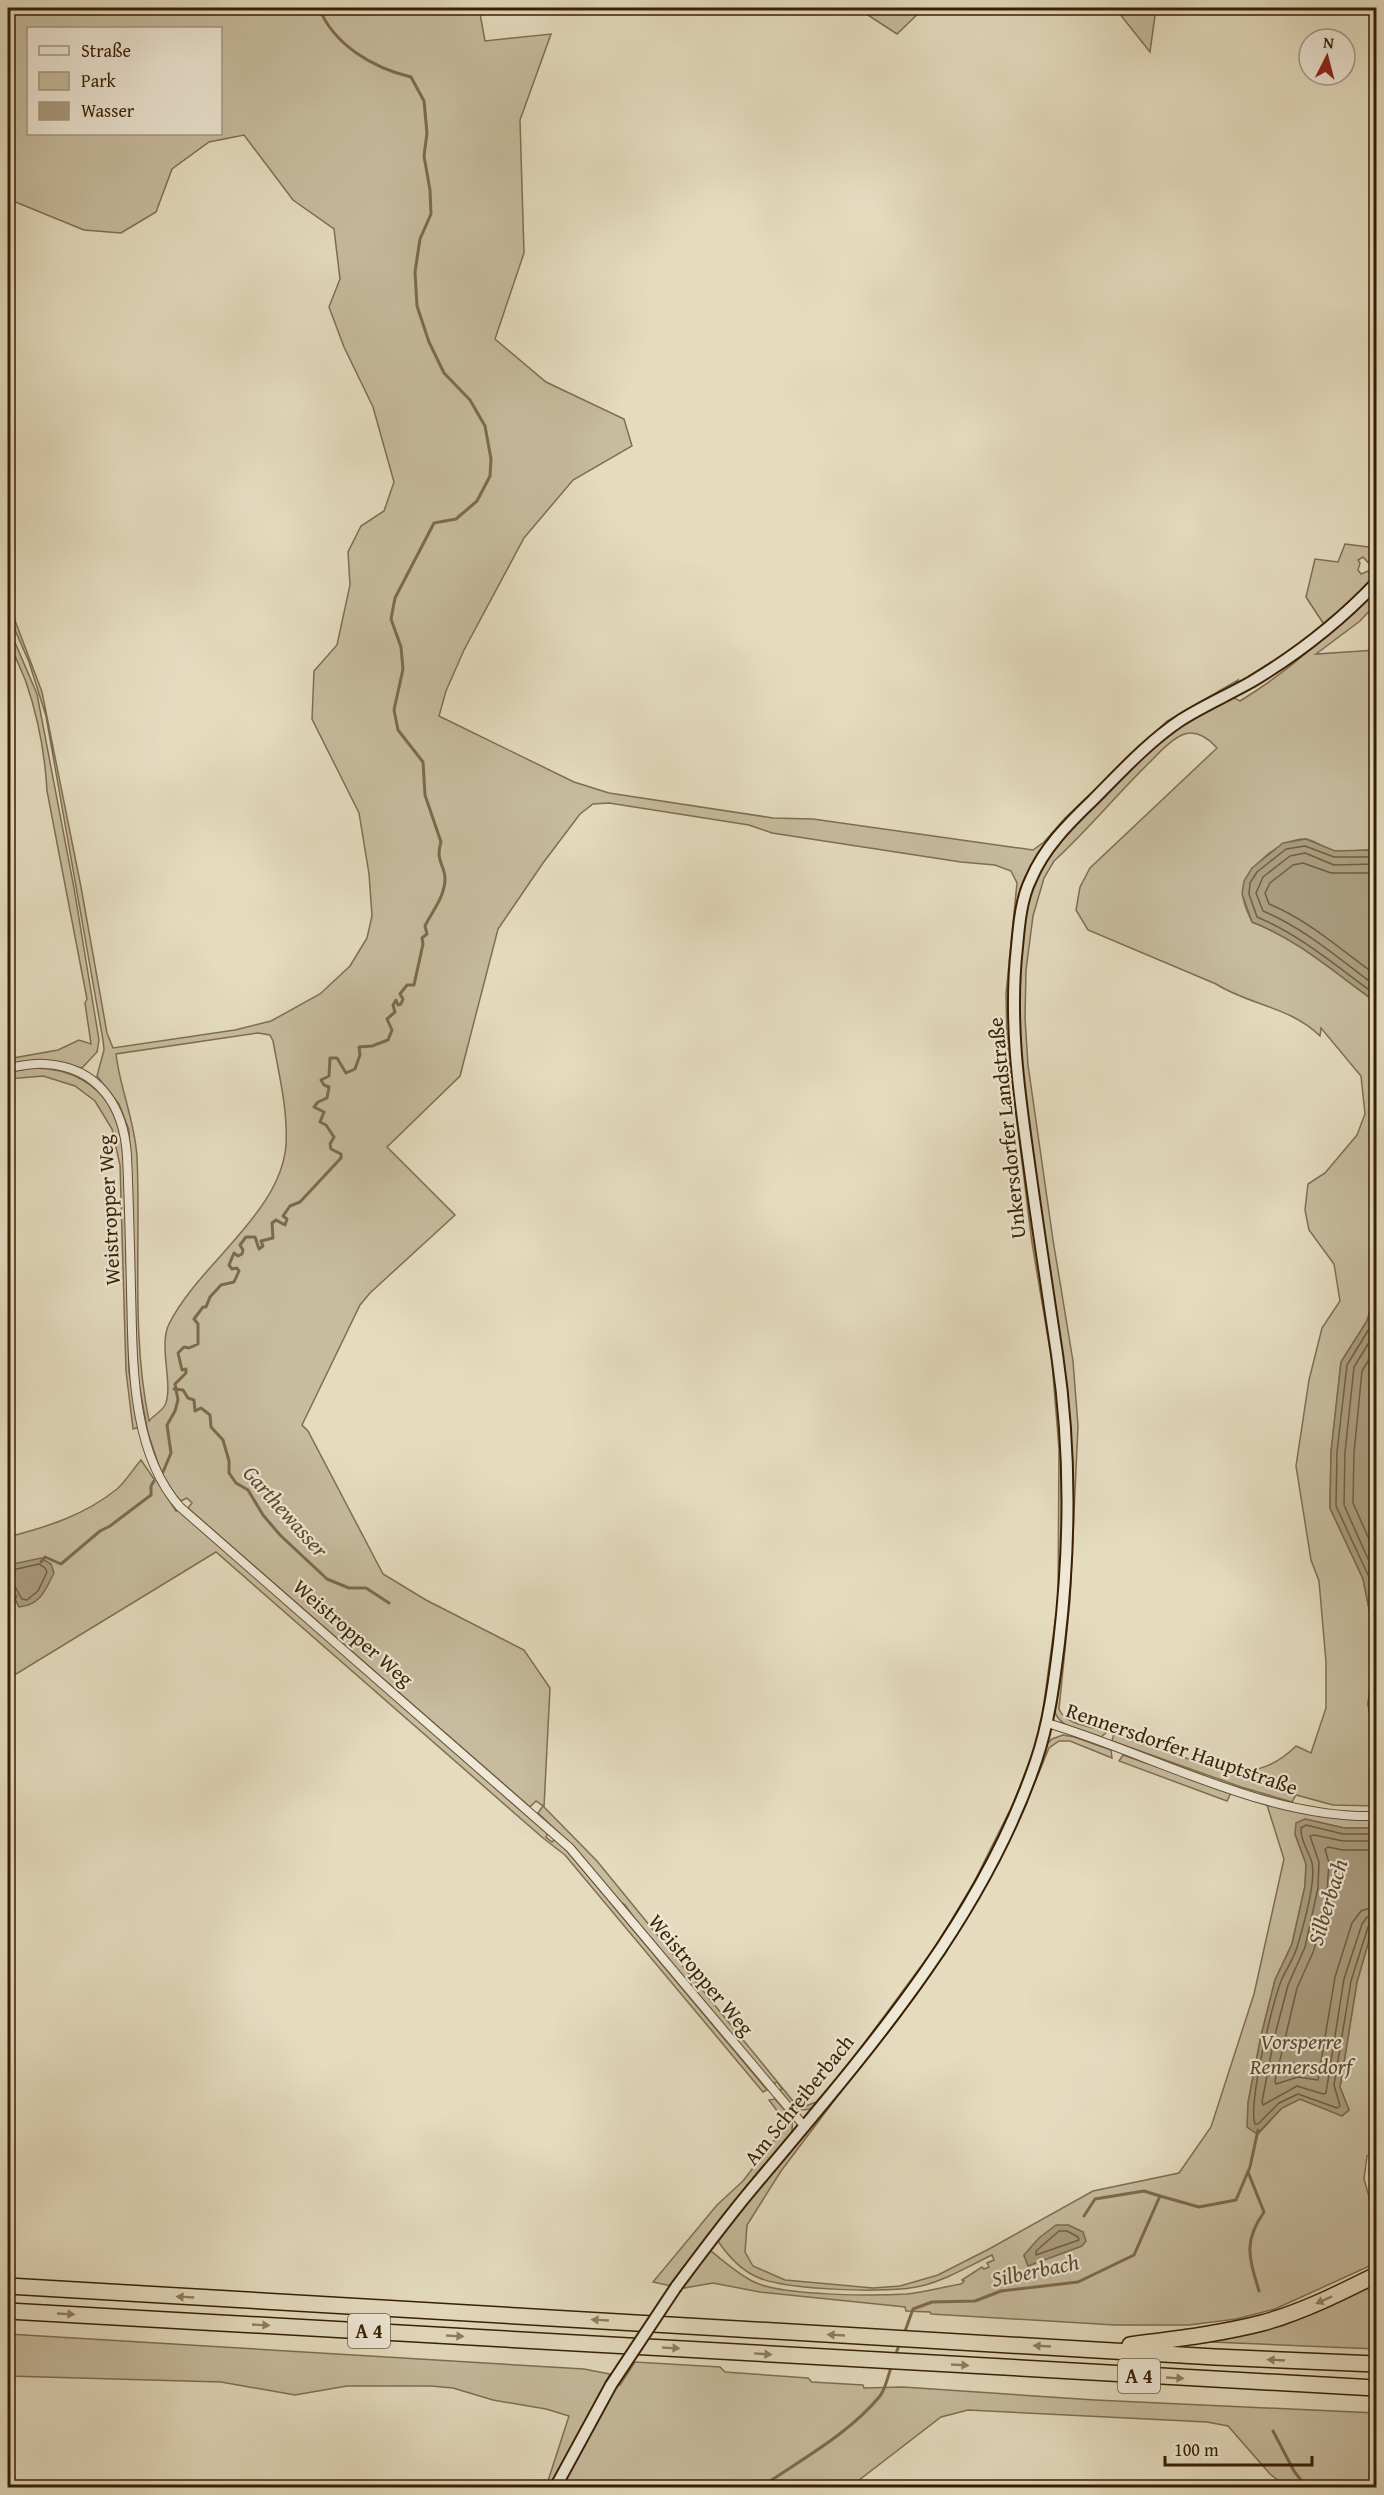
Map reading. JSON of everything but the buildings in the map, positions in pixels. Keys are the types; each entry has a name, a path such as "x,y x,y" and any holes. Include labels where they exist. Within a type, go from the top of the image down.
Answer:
{"highway":[{"path":"1101,2349 1263,2323 1312,2305 1377,2275"},
{"name":"A 4","path":"8,2286 902,2339 1377,2364"},
{"name":"A 4","path":"8,2311 1377,2388"}],"street":[{"name":"Unkersdorfer Landstraße","path":"1047,1723 1064,1600 1066,1458 1058,1361 1038,1242 1013,1039 1014,968 1026,892 1041,861 1057,837 1165,733 1185,718 1254,680 1299,651 1329,628 1377,583"},
{"name":"Weistropper Weg","path":"8,1068 46,1064 59,1066 86,1076 107,1094 126,1133 134,1381 145,1434 157,1473 166,1490 180,1507 570,1848 805,2127"},
{"name":"Rennersdorfer Hauptstraße","path":"1047,1723 1267,1800 1317,1812 1377,1816"},
{"name":"Am Schreiberbach","path":"555,2487 611,2385 676,2287 752,2188 805,2127 894,2014 951,1931 995,1855 1018,1807 1038,1757 1047,1723"}],"green space":[{"path":"8,8 479,8 485,41 551,34 520,120 524,253 495,339 546,382 624,419 632,446 573,480 524,538 464,650 446,691 439,716 574,782 609,793 773,818 813,819 1033,850 1044,842 1065,818 1167,721 1238,680 1235,687 1175,720 1139,752 1148,752 1193,717 1232,697 1240,701 1259,689 1311,649 1376,588 1376,604 1360,621 1316,654 1376,650 1376,851 1335,851 1305,839 1286,843 1257,864 1245,882 1243,895 1252,922 1286,938 1317,958 1376,1002 1376,1188 1374,1192 1376,1199 1376,1291 1367,1321 1341,1362 1331,1452 1330,1508 1363,1579 1371,1618 1375,1656 1368,1704 1376,1747 1376,1806 1333,1805 1296,1795 1292,1802 1241,1787 1112,1741 1114,1733 1229,1773 1248,1771 1265,1767 1281,1759 1296,1746 1311,1753 1326,1708 1326,1662 1319,1581 1311,1560 1296,1466 1309,1380 1322,1328 1340,1301 1334,1264 1309,1230 1305,1210 1308,1184 1325,1173 1357,1135 1365,1114 1361,1076 1321,1028 1320,1036 1309,1026 1283,1012 1242,997 1088,930 1076,910 1080,887 1090,868 1217,748 1206,738 1192,733 1178,737 1165,747 1054,861 1044,878 1033,916 1026,970 1025,1018 1028,1065 1073,1361 1078,1426 1070,1600 1059,1709 1067,1719 1073,1722 1108,1731 1101,1737 1073,1729 1061,1721 1054,1709 1068,1586 1069,1450 1061,1361 1042,1243 1019,1066 1016,1001 1010,1000 1009,1036 1012,1074 1054,1357 1062,1430 1064,1504 1061,1578 1047,1701 1036,1750 1019,1796 972,1891 944,1938 882,2027 817,2105 800,2110 787,2101 779,2091 782,2089 777,2082 773,2084 648,1937 625,1905 618,1900 572,1845 538,1813 543,1806 536,1801 530,1807 188,1508 192,1503 187,1498 181,1501 169,1489 165,1494 176,1511 179,1510 548,1833 546,1837 552,1842 555,1839 568,1852 767,2090 763,2092 565,1855 216,1552 8,1679 8,1537 51,1524 92,1506 117,1489 141,1460 154,1479 161,1472 148,1433 137,1373 129,1130 119,1104 97,1076 104,1050 103,1040 46,716 29,662 8,614 8,602 42,692 107,1033 113,1048 235,1030 271,1021 320,994 350,966 367,938 372,916 369,874 359,813 312,719 314,671 337,645 350,585 348,552 361,526 384,511 394,482 373,407 344,347 329,307 340,279 334,229 293,200 244,135 209,142 172,169 156,212 121,233 84,230 8,199","holes":["609,803 749,825 772,833 961,862 995,865 1011,871 1017,883 1006,994 1007,1040 1032,1243 1052,1362 1059,1449 1058,1600 1042,1717 1035,1747 1013,1804 973,1884 936,1946 845,2069 816,2102 806,2106 793,2101 597,1861 544,1807 550,1688 524,1650 426,1600 383,1574 308,1431 302,1425 360,1305 370,1293 455,1215 387,1147 460,1076 498,929 580,814 593,804","258,1033 270,1035 273,1041 280,1079 286,1119 286,1145 281,1170 270,1193 254,1216 182,1302 169,1324 165,1343 167,1397 165,1405 149,1421 143,1388 138,1322 136,1144 116,1054"]},
{"path":"857,8 924,8 897,34"},
{"path":"1115,8 1156,8 1150,52"},
{"path":"1345,544 1376,548 1376,571 1363,557 1358,560 1360,563 1358,570 1361,574 1368,571 1372,574 1374,581 1325,626 1306,597 1315,559 1338,562"},
{"path":"8,626 37,694 74,888 99,1040 97,1052 82,1068 41,1060 8,1064 8,1059 58,1050 79,1040 91,1044 85,1003 87,999 47,791 40,736 26,682 12,647"},
{"path":"31,1068 58,1071 83,1080 93,1087 111,1107 120,1128 124,1152 129,1372 139,1427 133,1429 126,1371 120,1165 112,1129 95,1101 75,1086 43,1076 8,1079 8,1072"},
{"path":"1063,1735 1074,1737 1111,1750 1112,1758 1070,1741 1059,1741 1049,1748 1024,1809 1000,1858 945,1954 781,2171 747,2225 745,2252 753,2266 785,2280 873,2288 900,2286 938,2275 1093,2191 1179,2173 1211,2127 1254,1994 1284,1859 1267,1805 1334,1818 1376,1821 1376,1828 1344,1828 1305,1819 1295,1834 1306,1864 1305,1886 1292,1944 1275,1980 1248,2103 1258,2134 1282,2108 1300,2099 1342,2116 1349,2110 1340,2087 1357,1982 1376,1916 1376,2152 1367,2156 1364,2179 1370,2200 1376,2209 1376,2263 1275,2309 1236,2319 1189,2325 1115,2325 931,2314 930,2312 906,2311 905,2307 760,2292 713,2283 684,2288 706,2252 711,2251 730,2267 752,2281 765,2286 783,2290 851,2295 907,2294 961,2284 964,2281 962,2280 982,2267 984,2269 989,2267 987,2263 994,2260 992,2255 921,2286 887,2290 813,2288 757,2277 735,2262 718,2241 932,1968 1046,1745 1052,1739","holes":["1068,2225 1083,2232 1028,2265 1024,2256"]},
{"path":"1123,1755 1231,1793 1227,1801 1119,1761"},
{"path":"775,2099 791,2120 790,2136 748,2185 671,2286 653,2282 717,2205 743,2181 785,2126 784,2120 769,2100"},
{"path":"1370,2163 1376,2163 1376,2198 1370,2181"},
{"path":"1376,2282 1376,2349 1212,2342 1212,2340 1282,2326 1317,2312"},
{"path":"8,2334 584,2369 610,2374 604,2385 620,2385 635,2362 720,2367 725,2372 808,2378 812,2382 863,2385 864,2388 903,2387 1095,2400 1376,2413 1376,2487 1287,2487 1270,2474 1228,2426 1207,2422 968,2410 941,2417 850,2487 546,2487 569,2416 546,2409 493,2400 453,2388 431,2386 347,2386 295,2395 221,2382 8,2376"}],"water":[{"path":"1306,839 1335,851 1376,851 1376,1002 1286,938 1252,922 1242,894 1244,881 1252,868 1283,843"},
{"path":"1376,1291 1376,1747 1368,1704 1375,1656 1371,1618 1363,1579 1330,1508 1331,1452 1341,1362 1367,1321"},
{"path":"41,1558 51,1564 54,1573 45,1591 37,1600 19,1607 8,1585 8,1565"},
{"name":"Vorsperre Rennersdorf","path":"1305,1819 1344,1828 1376,1828 1376,1916 1357,1982 1340,2087 1349,2110 1342,2116 1300,2099 1282,2108 1257,2134 1247,2127 1248,2103 1275,1980 1292,1944 1305,1886 1306,1864 1295,1834 1296,1823"},
{"path":"1056,2225 1068,2225 1083,2232 1086,2241 1082,2246 1028,2266 1024,2255 1039,2238"}],"waterway":[{"path":"163,1472 171,1453 167,1425 178,1400 175,1384 186,1373 186,1369 182,1370 178,1353 184,1347 189,1348 198,1344 198,1324 194,1319 203,1307 206,1307 210,1297 221,1285 234,1282 239,1271 237,1268 232,1269 229,1265 234,1253 238,1256 242,1254 243,1250 240,1245 246,1237 255,1237 259,1249 263,1246 261,1241 273,1238 272,1223 276,1220 285,1225 287,1219 283,1216 290,1206 300,1202 341,1158 341,1154 331,1149 330,1144 334,1137 326,1125 320,1122 324,1112 314,1107 318,1102 327,1098 329,1087 321,1080 329,1076 330,1058 337,1058 346,1073 355,1069 360,1055 359,1047 372,1046 388,1040 392,1030 387,1019 395,1012 393,1005 396,1000 398,1005 401,1004 403,999 400,994 407,985 414,985 423,944 422,938 427,934 425,926 441,898 445,874 439,854 441,842 425,795 423,762 398,730 394,710 403,669 401,647 391,619 395,598 434,523 456,519 477,501 490,476 491,459 485,426 470,400 444,373 429,342 417,306 415,272 420,239 431,214 430,190 424,156 427,133 424,101 411,77 383,68 345,44 334,33 319,8"},
{"name":"Garthewasser","path":"174,1389 183,1390 188,1398 194,1400 195,1411 201,1408 210,1415 211,1427 223,1440 229,1461 229,1473 236,1483 248,1490 263,1515 280,1535 327,1579 349,1588 366,1588 389,1603"},
{"path":"41,1562 45,1557 61,1564 100,1531 151,1495 151,1486 154,1481"},
{"path":"8,1613 16,1596"},
{"name":"Silberbach","path":"1371,1792 1376,1769"},
{"name":"Silberbach","path":"904,2334 913,2309 932,2302 975,2301 1001,2291 1078,2282 1134,2255 1160,2196 1199,2207 1236,2200 1250,2167 1258,2130"},
{"path":"1248,2172 1264,2212 1253,2232 1250,2250 1259,2291"},
{"path":"1084,2216 1095,2199 1144,2191 1160,2196"},
{"name":"Silberbach","path":"895,2356 900,2343"},
{"name":"Silberbach","path":"760,2488 823,2446 868,2410 882,2393 892,2365"},
{"path":"1273,2431 1294,2471 1307,2488"}]}
